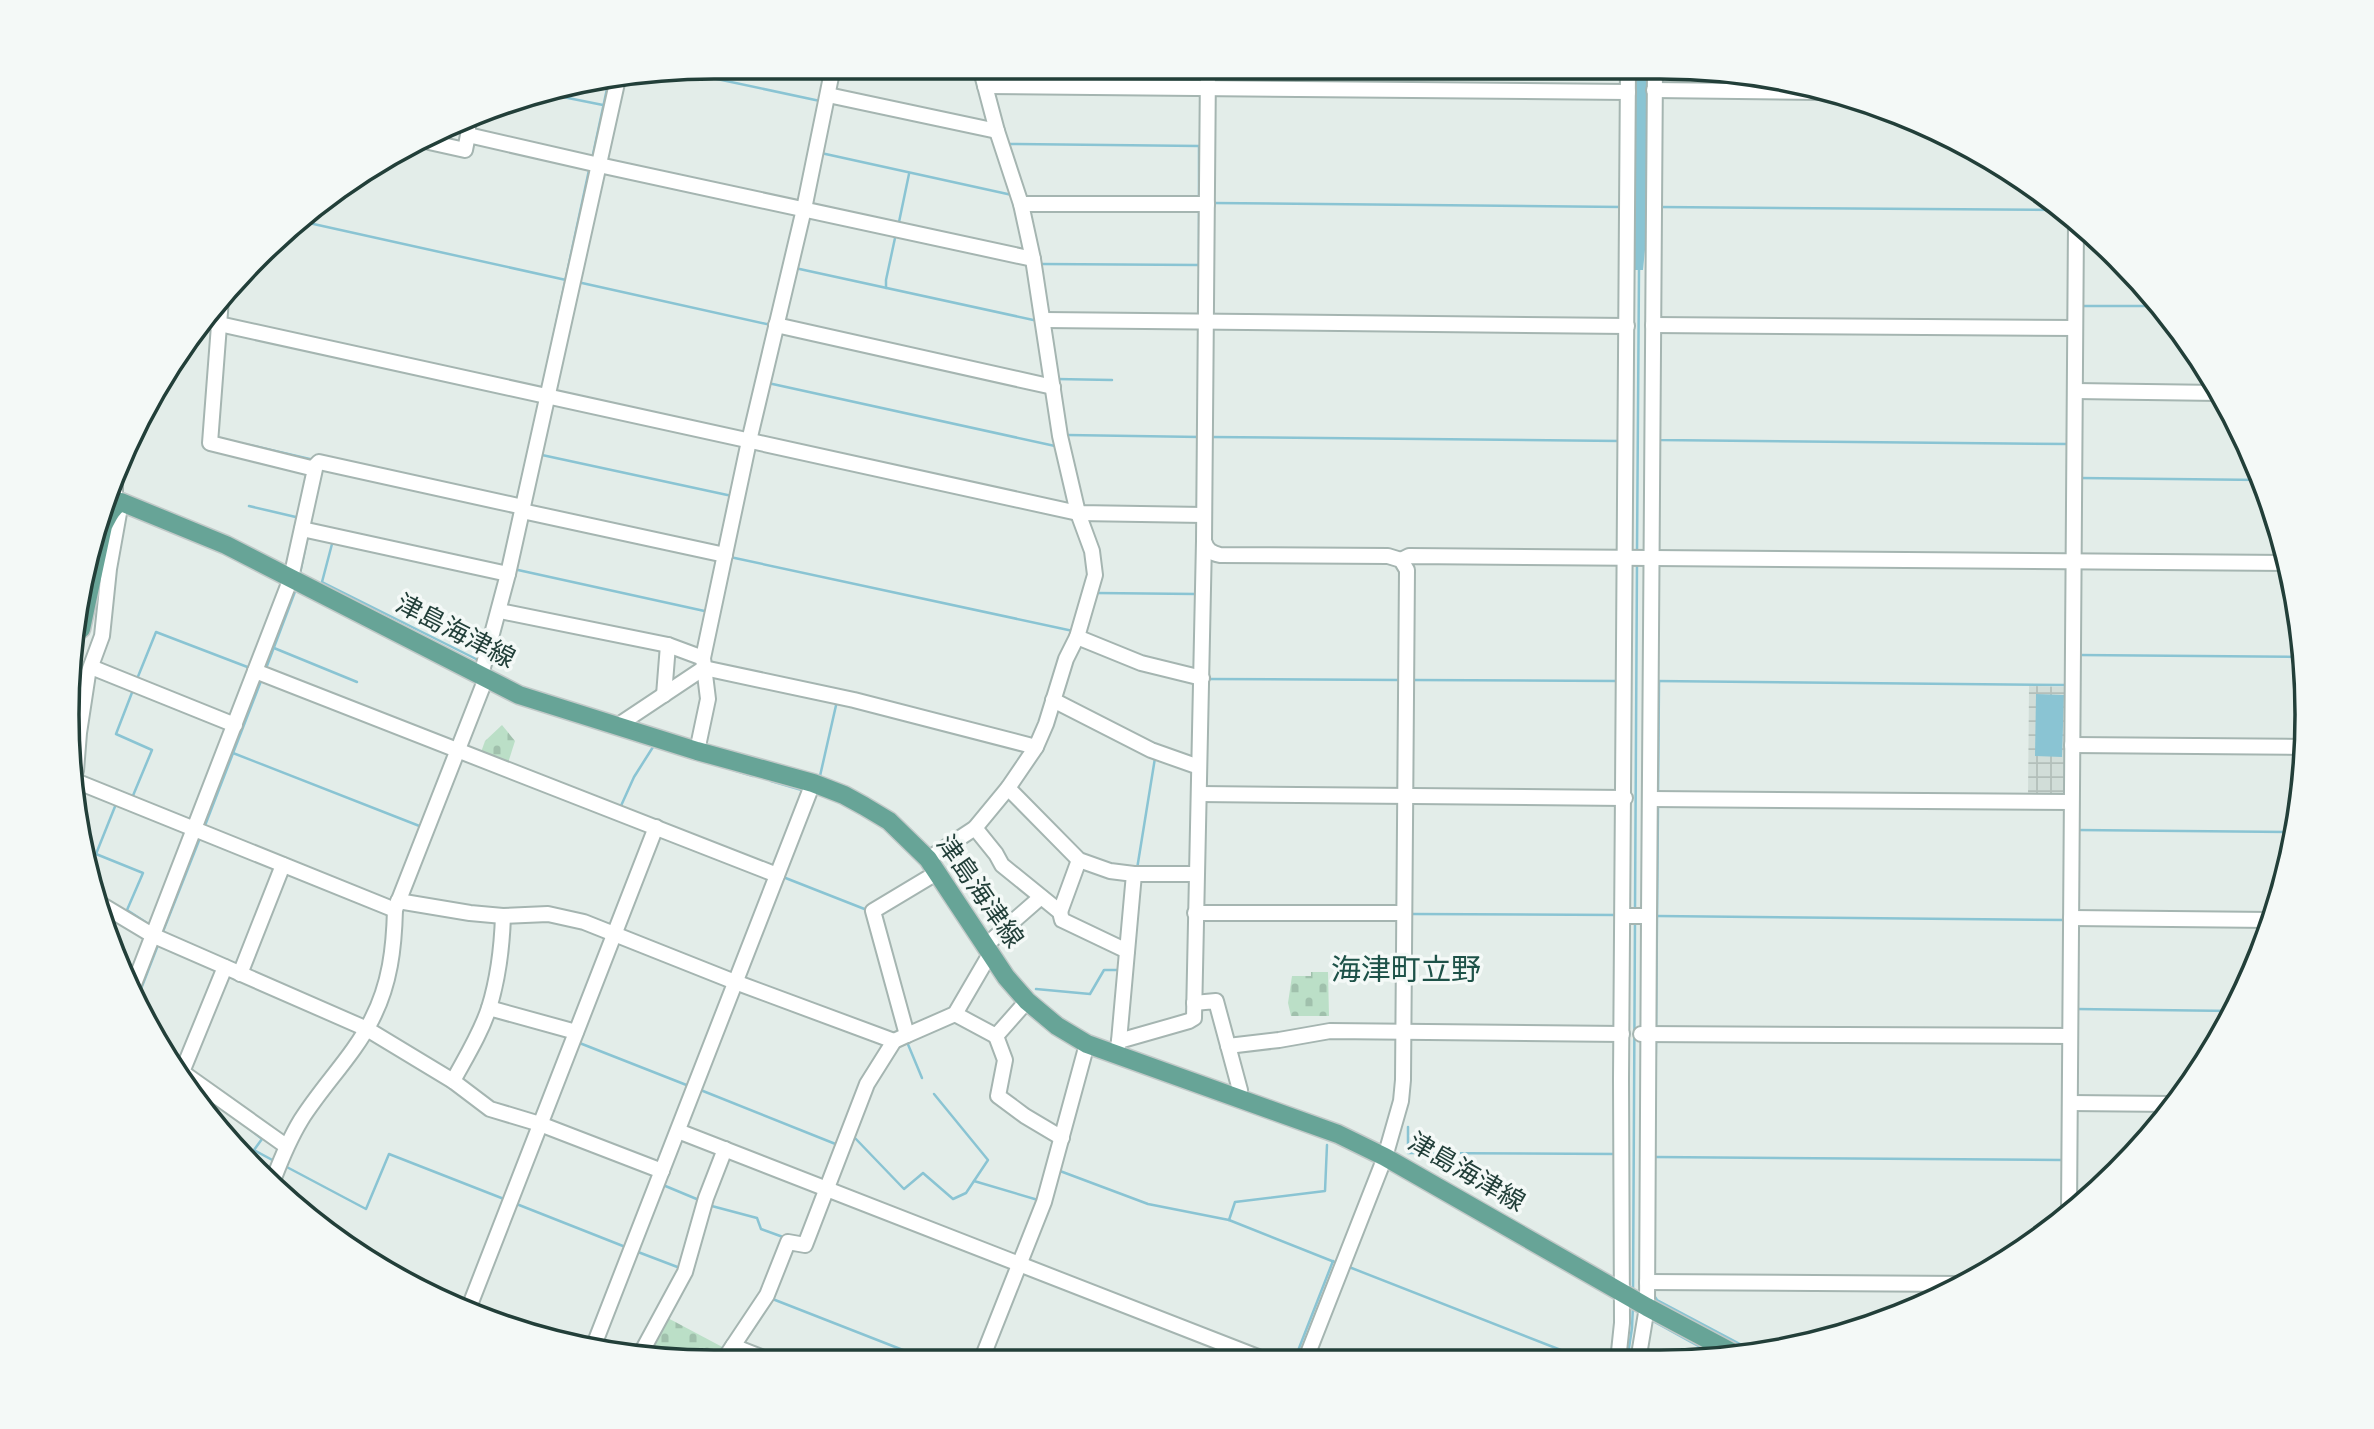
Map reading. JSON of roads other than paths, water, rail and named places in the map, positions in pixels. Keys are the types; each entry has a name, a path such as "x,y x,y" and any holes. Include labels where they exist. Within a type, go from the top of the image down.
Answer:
{"main road":[{"name":"津島海津線","path":"116,499 226,545 520,695 697,751 813,783 844,795 889,821 933,866 988,950 1027,1001 1057,1026 1087,1045 1118,1048 1338,1134 1385,1157 1722,1347"}],"street":[{"path":"697,751 708,699 704,663 725,555 831,79"},
{"path":"901,1038 873,911 933,866 975,828 1009,788 1036,747 1066,659 1077,637 1095,575 1093,551 1079,513 1060,436 1044,320 1021,204 983,79"},
{"path":"1134,874 1118,1048 1194,1018 1202,678 1208,79"},
{"path":"1628,79 1625,798 1644,1034 1647,1307 1640,1350"},
{"path":"1619,1350 1625,1294 1622,1034 1650,799 1649,559 1654,79"},
{"path":"985,86 1628,92"},
{"path":"276,1174 286,1146 302,1118 367,1030 387,980 394,945 397,905 484,676 616,87"},
{"path":"1654,90 1787,92"},
{"path":"828,95 997,131"},
{"path":"468,128 598,165 1033,259"},
{"path":"435,143 465,150 468,128"},
{"path":"1021,204 1207,204"},
{"path":"2069,1200 2076,234"},
{"path":"136,978 291,578 316,469 210,443 219,316"},
{"path":"1044,320 1627,326"},
{"path":"213,323 1079,513 1204,515"},
{"path":"776,325 1053,387"},
{"path":"1653,325 2076,328"},
{"path":"2075,391 2207,393"},
{"path":"313,468 319,462 725,555"},
{"path":"79,731 90,667 102,636 115,503"},
{"path":"302,529 508,574"},
{"path":"1204,541 1207,549 1220,555 1388,556 1401,560 1409,556 2277,563"},
{"path":"1310,1350 1385,1157 1401,1101 1404,1031 1407,580 1401,560"},
{"path":"500,611 668,645 704,663 1036,747"},
{"path":"1077,637 1140,663 1202,678"},
{"path":"664,695 668,645"},
{"path":"617,726 664,695 704,663"},
{"path":"90,667 235,725"},
{"path":"255,671 777,875"},
{"path":"1053,700 1151,750 1199,767"},
{"path":"2072,745 2294,747"},
{"path":"597,1339 813,783"},
{"path":"83,784 282,865 397,905 503,916 548,914 584,922 735,982 901,1038"},
{"path":"1009,788 1079,860 1110,871 1134,874 1196,874"},
{"path":"1199,794 1625,798"},
{"path":"1650,799 2071,802"},
{"path":"472,1302 656,827"},
{"path":"975,828 1002,865 1060,912"},
{"path":"1079,860 1060,912 1062,920 1127,951"},
{"path":"240,974 282,865"},
{"path":"730,1350 767,1295 788,1242 805,1245 867,1084 901,1038 956,1014 988,950 1041,897"},
{"path":"109,909 152,935 367,1030 453,1081 490,1110 540,1124 662,1171"},
{"path":"1195,913 1405,913"},
{"path":"453,1081 489,1008 502,944 503,916"},
{"path":"2071,918 2262,920"},
{"path":"185,1066 225,967"},
{"path":"996,1036 1027,1001"},
{"path":"1194,1003 1216,1001 1240,1090 1238,1097"},
{"path":"489,1008 576,1032"},
{"path":"956,1014 996,1036 1005,1060 998,1096 1062,1138"},
{"path":"1228,1046 1330,1031 1622,1034"},
{"path":"1644,1034 2070,1035"},
{"path":"985,1350 1044,1202 1087,1045"},
{"path":"196,1082 286,1146"},
{"path":"2070,1103 2162,1104"},
{"path":"678,1131 1240,1350"},
{"path":"645,1346 685,1272 706,1198 725,1149"},
{"path":"1647,1282 1943,1284"},
{"path":"733,1346 743,1350"}],"water":[{"path":"1635,79 1648,79 1647,230 1643,270 1634,270"},
{"path":"2036,694 2064,695 2062,757 2035,756"}],"waterway":[{"path":"717,79 820,101"},
{"path":"592,159 607,88"},
{"path":"563,97 603,105"},
{"path":"1006,144 1199,146 1199,198"},
{"path":"821,153 1012,195"},
{"path":"553,338 589,170"},
{"path":"899,222 909,174"},
{"path":"1213,203 1622,207"},
{"path":"1660,207 2047,210"},
{"path":"1041,264 1199,265 1199,209"},
{"path":"311,223 566,280"},
{"path":"886,288 895,238"},
{"path":"795,268 1038,321"},
{"path":"1637,553 1639,269"},
{"path":"582,283 771,325"},
{"path":"2081,306 2146,306"},
{"path":"1056,379 1112,380"},
{"path":"768,383 1055,446"},
{"path":"1067,435 1200,437"},
{"path":"1210,437 1620,441"},
{"path":"1659,438 2069,444"},
{"path":"517,500 531,439"},
{"path":"249,445 314,460"},
{"path":"542,455 732,496"},
{"path":"2079,478 2250,480"},
{"path":"249,506 300,518"},
{"path":"300,573 308,535"},
{"path":"332,544 322,582 480,661"},
{"path":"730,557 1073,629"},
{"path":"1635,910 1637,563"},
{"path":"518,570 709,612"},
{"path":"265,671 296,589"},
{"path":"1096,593 1196,594 1196,599"},
{"path":"137,679 156,632 250,668"},
{"path":"274,648 357,682"},
{"path":"2079,655 2292,657"},
{"path":"1207,679 1400,680"},
{"path":"1414,680 1617,681"},
{"path":"204,828 261,681"},
{"path":"1656,681 2066,685"},
{"path":"1658,794 1659,682"},
{"path":"132,798 152,750 116,734 133,690"},
{"path":"820,776 837,701"},
{"path":"620,808 634,777 653,747"},
{"path":"233,753 422,827"},
{"path":"1137,869 1155,758"},
{"path":"733,770 753,776"},
{"path":"771,781 805,791"},
{"path":"116,804 96,854 143,873 127,910 150,925"},
{"path":"1656,1029 1658,805"},
{"path":"2077,830 2284,832"},
{"path":"162,934 200,838"},
{"path":"783,877 867,910 868,913"},
{"path":"1412,914 1619,915"},
{"path":"1657,916 2067,920"},
{"path":"1633,1292 1635,920"},
{"path":"141,989 158,945"},
{"path":"1036,989 1090,994 1104,970 1120,970"},
{"path":"2076,1009 2222,1011"},
{"path":"1655,1110 1656,1040"},
{"path":"577,1042 689,1086"},
{"path":"907,1042 922,1078"},
{"path":"698,1089 838,1145"},
{"path":"854,1137 904,1189 923,1173 953,1199 966,1193 988,1160 934,1094"},
{"path":"238,1120 262,1139 254,1150 276,1162"},
{"path":"1408,1127 1408,1153 1617,1154"},
{"path":"1229,1220 1235,1202 1325,1191 1327,1145"},
{"path":"283,1165 366,1209 389,1154 504,1199"},
{"path":"1655,1157 2062,1160"},
{"path":"1059,1173 1060,1171 1148,1204 1229,1220 1337,1263"},
{"path":"974,1181 1038,1200"},
{"path":"663,1185 699,1200"},
{"path":"514,1203 628,1248"},
{"path":"708,1205 757,1218 761,1229 783,1239"},
{"path":"638,1252 680,1268"},
{"path":"1298,1350 1333,1261"},
{"path":"1349,1267 1561,1350"},
{"path":"1653,1294 1657,1300 1742,1345"},
{"path":"770,1298 903,1350"},
{"path":"1629,1350 1633,1305"},
{"path":"1651,1320 1703,1349"}],"district":[{"name":"海津町立野","path":"1406,971"}]}
